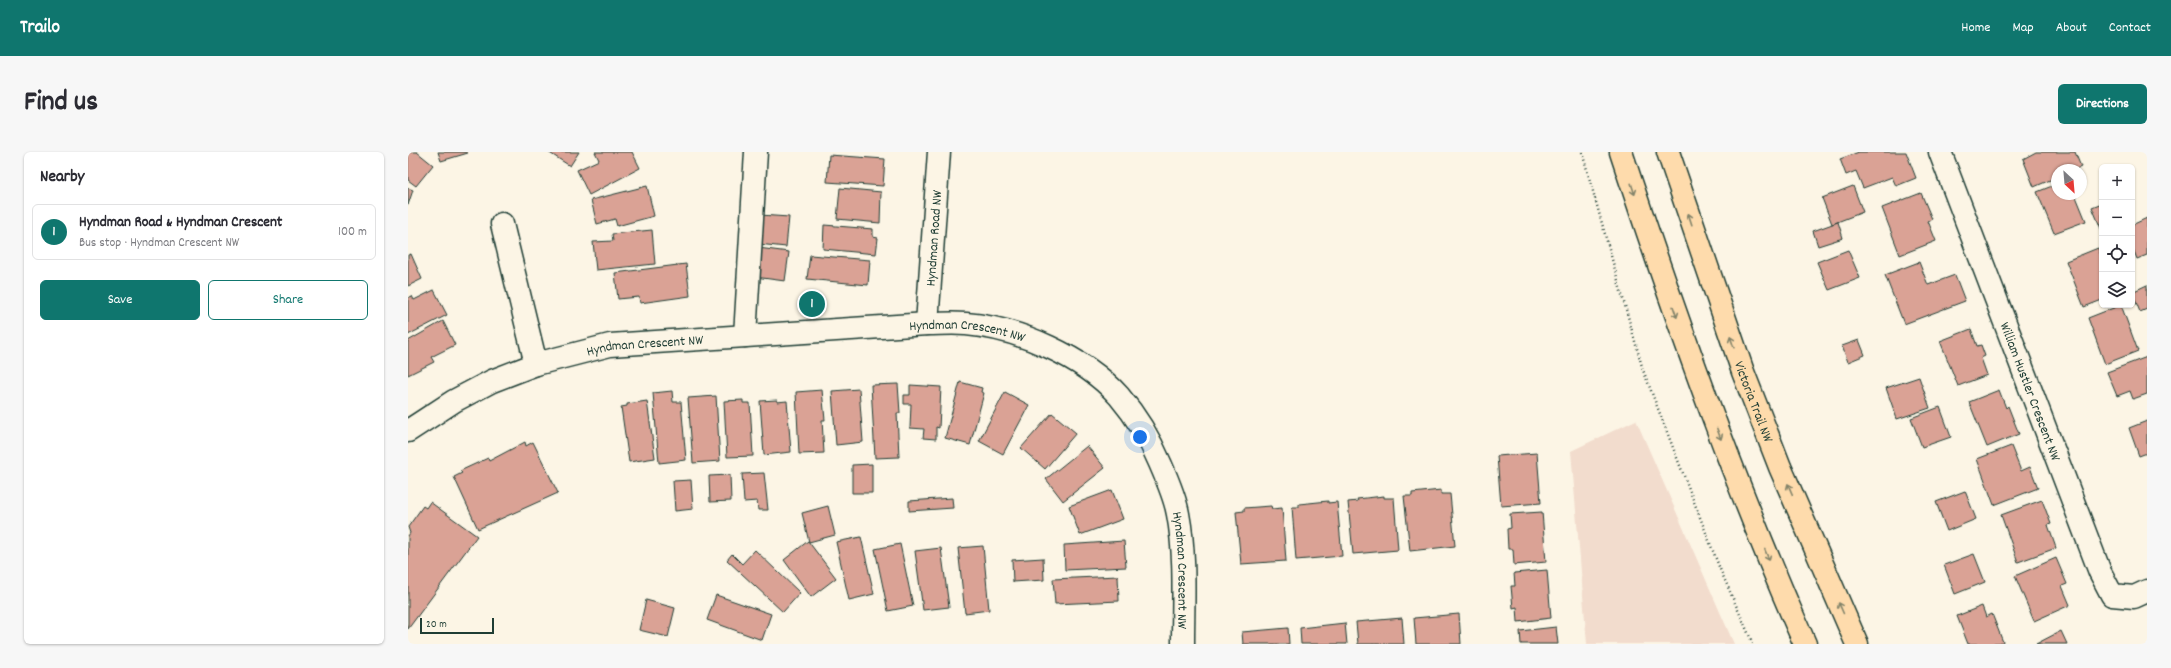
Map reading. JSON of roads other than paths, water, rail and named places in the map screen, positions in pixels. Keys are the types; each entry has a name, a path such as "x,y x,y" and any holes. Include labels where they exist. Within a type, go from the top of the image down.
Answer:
{"main road":[{"path":"1621,152 1702,391 1739,486 1805,644"},
{"name":"Victoria Trail NW","path":"1668,152 1743,372 1780,467 1857,644"}],"street":[{"path":"745,336 756,152"},
{"name":"Hyndman Road NW","path":"927,324 939,152"},
{"name":"William Hustler Crescent NW","path":"1940,152 2100,572 2112,595 2134,597 2147,591"},
{"path":"502,224 536,364"},
{"name":"Hyndman Crescent NW","path":"408,431 454,400 492,381 536,364 610,345 927,324 967,324 1003,330 1036,341 1066,356 1096,374 1119,396 1153,446 1178,513 1183,548 1183,644"}],"place":[{"name":"Hyndman Road & Hyndman Crescent","path":"812,304"}]}
